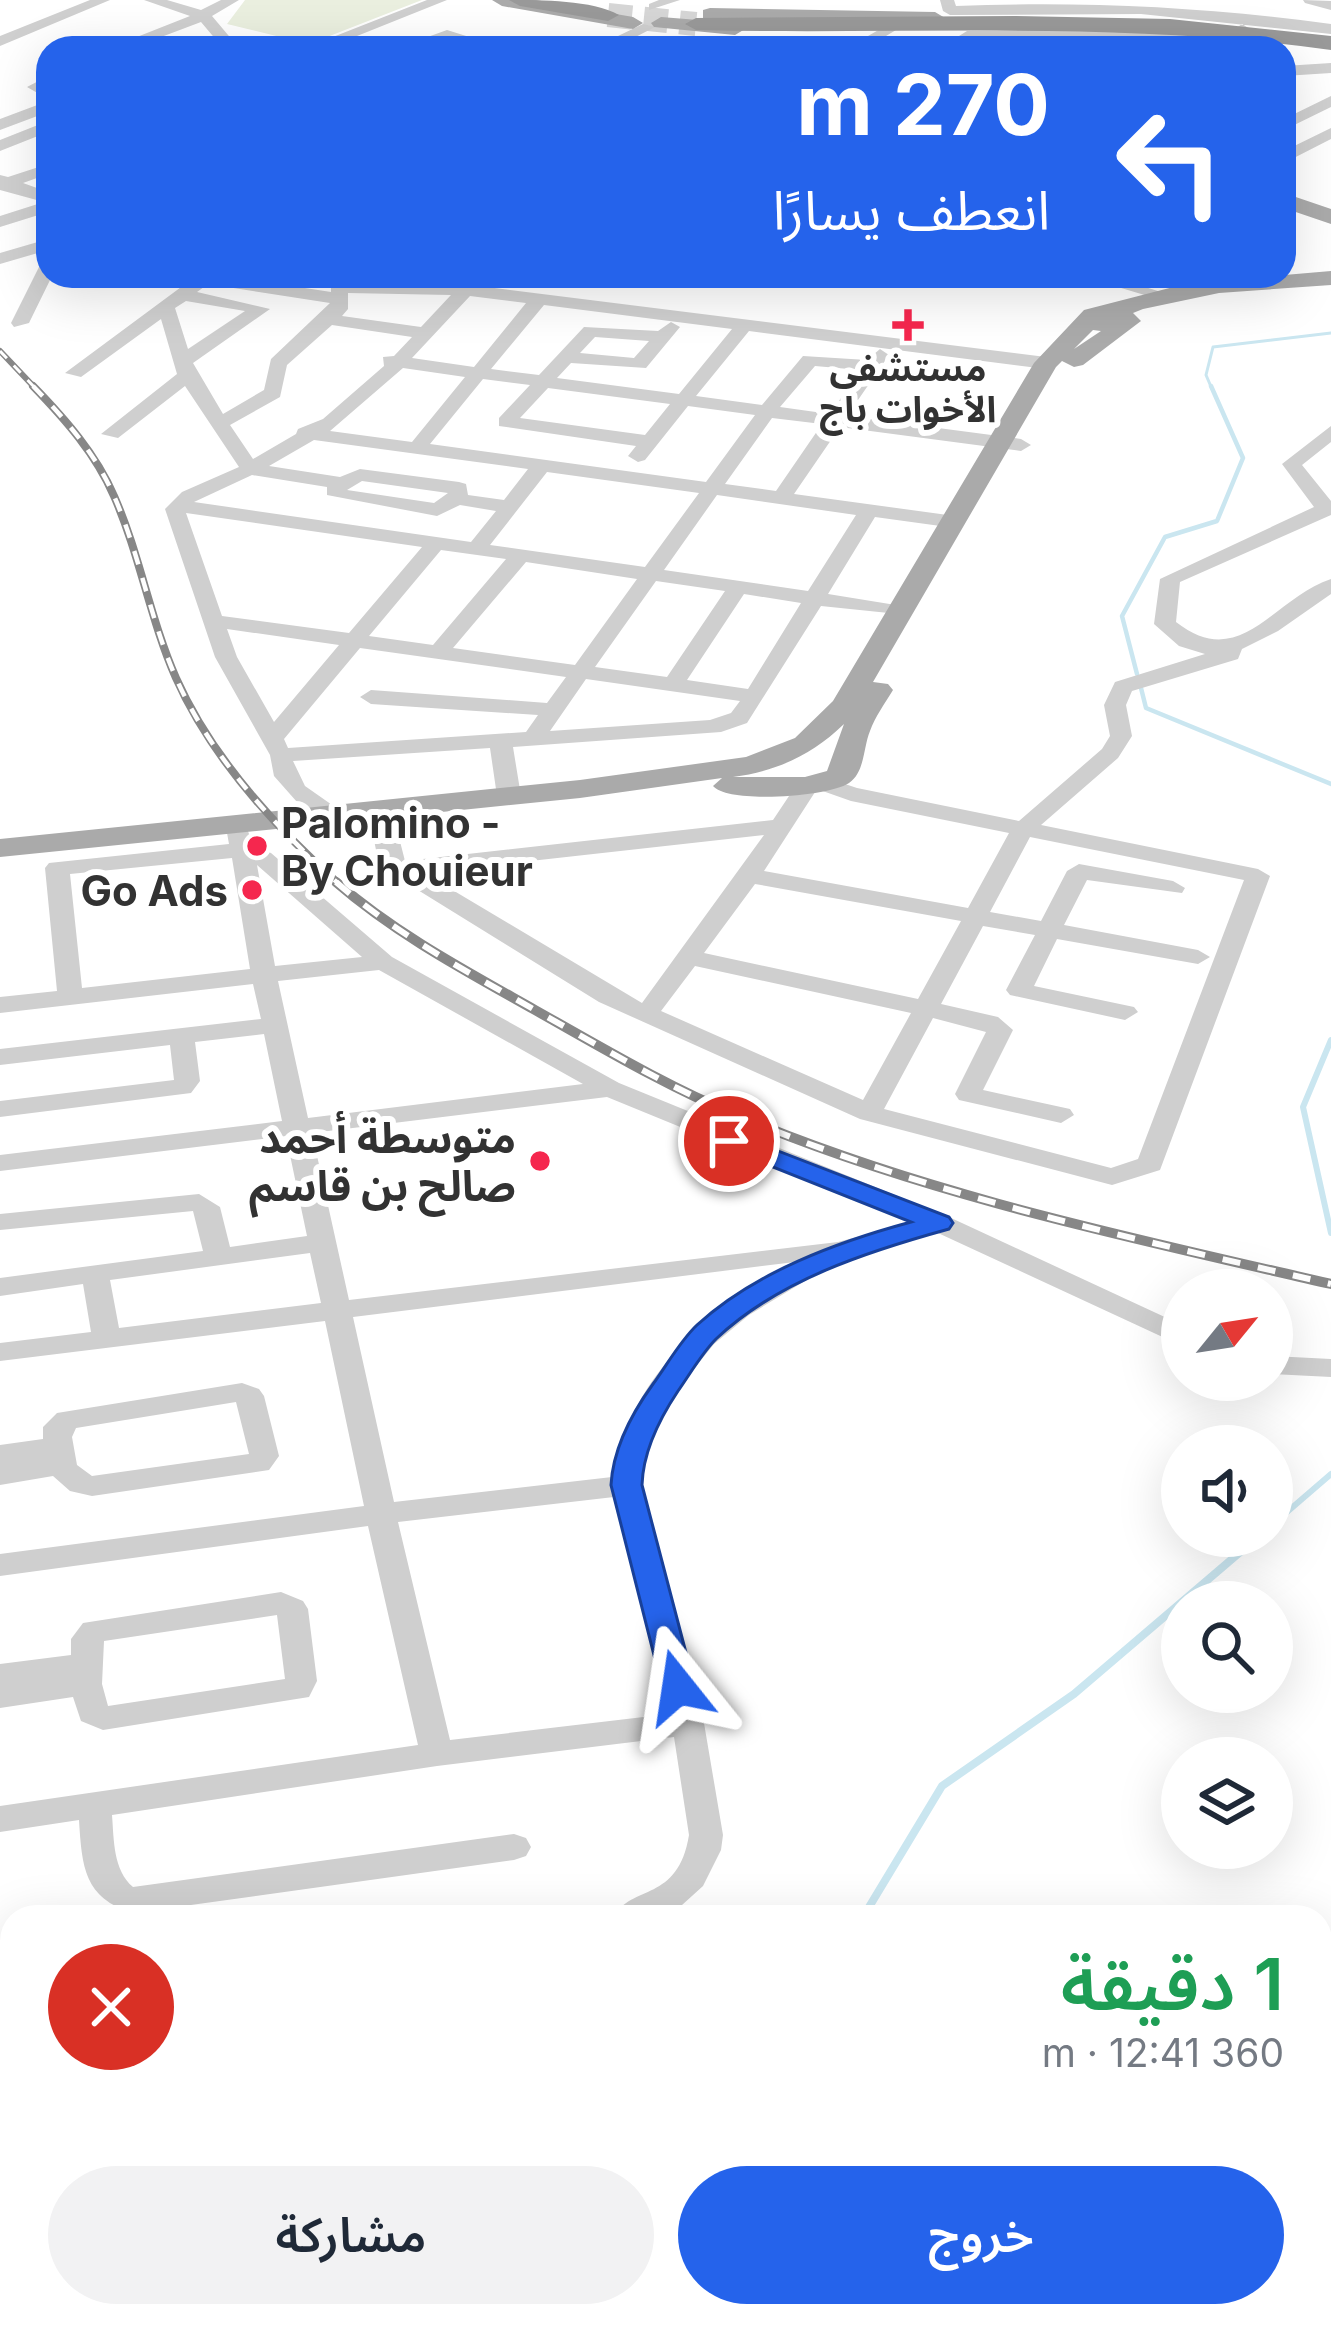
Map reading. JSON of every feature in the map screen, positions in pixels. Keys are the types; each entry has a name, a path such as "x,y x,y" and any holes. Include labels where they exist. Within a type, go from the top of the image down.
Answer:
{"highway":[{"path":"520,0 659,23 944,10 1159,18 1331,37"},
{"path":"548,0 659,23"},
{"path":"944,10 1110,20 1235,19 1331,37"}],"main road":[{"path":"502,0 659,23 896,21 944,10"},
{"path":"580,0 659,23 759,16 896,21"},
{"path":"1296,203 1327,211"},
{"path":"1296,281 1331,282"},
{"path":"1296,287 1331,282"},
{"path":"1113,318 1114,303 1123,288"},
{"path":"820,780 855,730 1011,443 1046,363 1161,288"},
{"path":"580,789 793,751 845,706 955,522 1071,363 1113,318 1288,288"},
{"path":"793,751 786,774 820,780"},
{"path":"793,751 820,780"},
{"path":"0,862 333,814 509,796 820,780"},
{"path":"0,848 54,855 241,841 380,810"}],"street":[{"path":"0,40 103,0"},
{"path":"151,0 203,15 221,36"},
{"path":"148,36 232,0"},
{"path":"973,0 1006,5"},
{"path":"1310,0 1331,6"},
{"path":"347,36 431,1"},
{"path":"944,10 1121,3 1235,19 1331,20"},
{"path":"944,10 968,36 1167,36"},
{"path":"1187,36 1235,19"},
{"path":"876,36 896,21"},
{"path":"629,36 659,23"},
{"path":"1129,36 1133,34"},
{"path":"1296,69 1331,68"},
{"path":"1296,119 1331,101"},
{"path":"0,125 36,111"},
{"path":"1296,111 1329,130"},
{"path":"1296,127 1329,130"},
{"path":"1296,151 1329,130"},
{"path":"0,146 36,131"},
{"path":"3,183 36,173"},
{"path":"3,183 36,197"},
{"path":"0,222 36,207"},
{"path":"0,259 36,248"},
{"path":"20,323 38,288"},
{"path":"170,288 185,369 250,469"},
{"path":"74,373 190,288"},
{"path":"222,422 273,393 278,363 328,319 339,288"},
{"path":"176,505 250,469 366,394 468,288"},
{"path":"494,288 539,299 1046,363"},
{"path":"416,449 539,299"},
{"path":"111,434 261,309 172,300"},
{"path":"565,357 639,364 682,315"},
{"path":"328,319 422,334"},
{"path":"622,476 745,324"},
{"path":"650,442 507,424 593,330 662,337"},
{"path":"781,498 890,343"},
{"path":"534,737 768,410 812,359 871,366"},
{"path":"395,360 1011,443"},
{"path":"1331,432 1292,464 1296,475 1328,509 1170,579 1165,624 1178,639 1201,647 1233,644 1264,633 1331,585"},
{"path":"305,435 955,522"},
{"path":"477,548 541,466"},
{"path":"250,469 342,483 334,490 338,494 396,504 440,510 457,499 512,507"},
{"path":"176,505 901,611"},
{"path":"176,505 213,621 239,686 277,747 281,772 292,787 333,814"},
{"path":"277,747 713,727 739,718 868,512"},
{"path":"277,747 354,638 437,542"},
{"path":"439,651 521,555"},
{"path":"676,678 738,587"},
{"path":"213,621 754,697"},
{"path":"869,1113 1023,829 1110,753 1121,736 1115,705 1123,688 1181,666 1230,655 1233,644"},
{"path":"371,697 555,710"},
{"path":"500,740 509,796"},
{"path":"380,810 390,860 400,869 608,997 869,1113 1112,1177 1150,1164 1258,876 851,794 820,780 646,1013"},
{"path":"400,869 782,826"},
{"path":"241,841 383,962 610,1089 939,1223 1101,1294 1161,1326"},
{"path":"241,841 272,1025 437,1754"},
{"path":"54,855 70,997"},
{"path":"1125,1012 1019,990 1079,872 1173,888"},
{"path":"749,876 1198,957"},
{"path":"689,957 989,1022 1000,1030 968,1094 1060,1115"},
{"path":"0,1005 383,962"},
{"path":"0,1057 272,1025"},
{"path":"0,1109 182,1087 188,1081 182,1036"},
{"path":"0,1163 610,1089"},
{"path":"0,1222 199,1202 206,1207 218,1256"},
{"path":"0,1352 853,1246 939,1223"},
{"path":"0,1287 321,1243"},
{"path":"659,1905 670,1900 694,1874 705,1853 688,1723 626,1485 627,1466 650,1410 704,1334 772,1285 853,1246"},
{"path":"95,1274 106,1339"},
{"path":"1293,1366 1331,1368"},
{"path":"242,1392 249,1396 264,1456 253,1465 92,1486 73,1481 58,1456 58,1427 76,1417 242,1392"},
{"path":"0,1455 58,1456"},
{"path":"0,1474 58,1456"},
{"path":"0,1565 626,1485"},
{"path":"281,1603 292,1609 301,1681 289,1693 103,1718 93,1713 87,1674 87,1639 103,1628 281,1603"},
{"path":"0,1676 87,1674"},
{"path":"0,1696 87,1674"},
{"path":"0,1819 437,1754 688,1723"},
{"path":"94,1805 106,1886 120,1899 514,1847"}],"green space":[{"path":"245,0 422,0 330,36 276,36 227,24"}],"waterway":[{"path":"1212,389 1206,375 1213,347 1331,333"},
{"path":"1137,674 1122,616 1165,537 1217,521 1243,458 1211,386"},
{"path":"1141,688 1146,708 1331,784"},
{"path":"1331,1040 1303,1107 1331,1233"},
{"path":"1293,1507 1331,1474"},
{"path":"870,1905 942,1786 1074,1694 1234,1557"}],"tunnel":[{"path":"608,15 696,24"}],"railway":[{"path":"0,351 36,389"},
{"path":"33,386 79,438 107,481 167,656 207,736 269,815 340,885"},
{"path":"336,882 458,966 634,1066 736,1115 955,1192 1331,1284"}],"place":[{"name":"مستشفى الأخوات باج","path":"908,325"},
{"name":"Palomino - By Chouieur","path":"257,846"},
{"name":"Go Ads","path":"252,890"},
{"name":"متوسطة أحمد صالح بن قاسم","path":"540,1161"}],"route":[{"path":"678,1687 626,1485 627,1466 650,1410 704,1334 741,1305 853,1246 939,1223 729,1141"}]}
